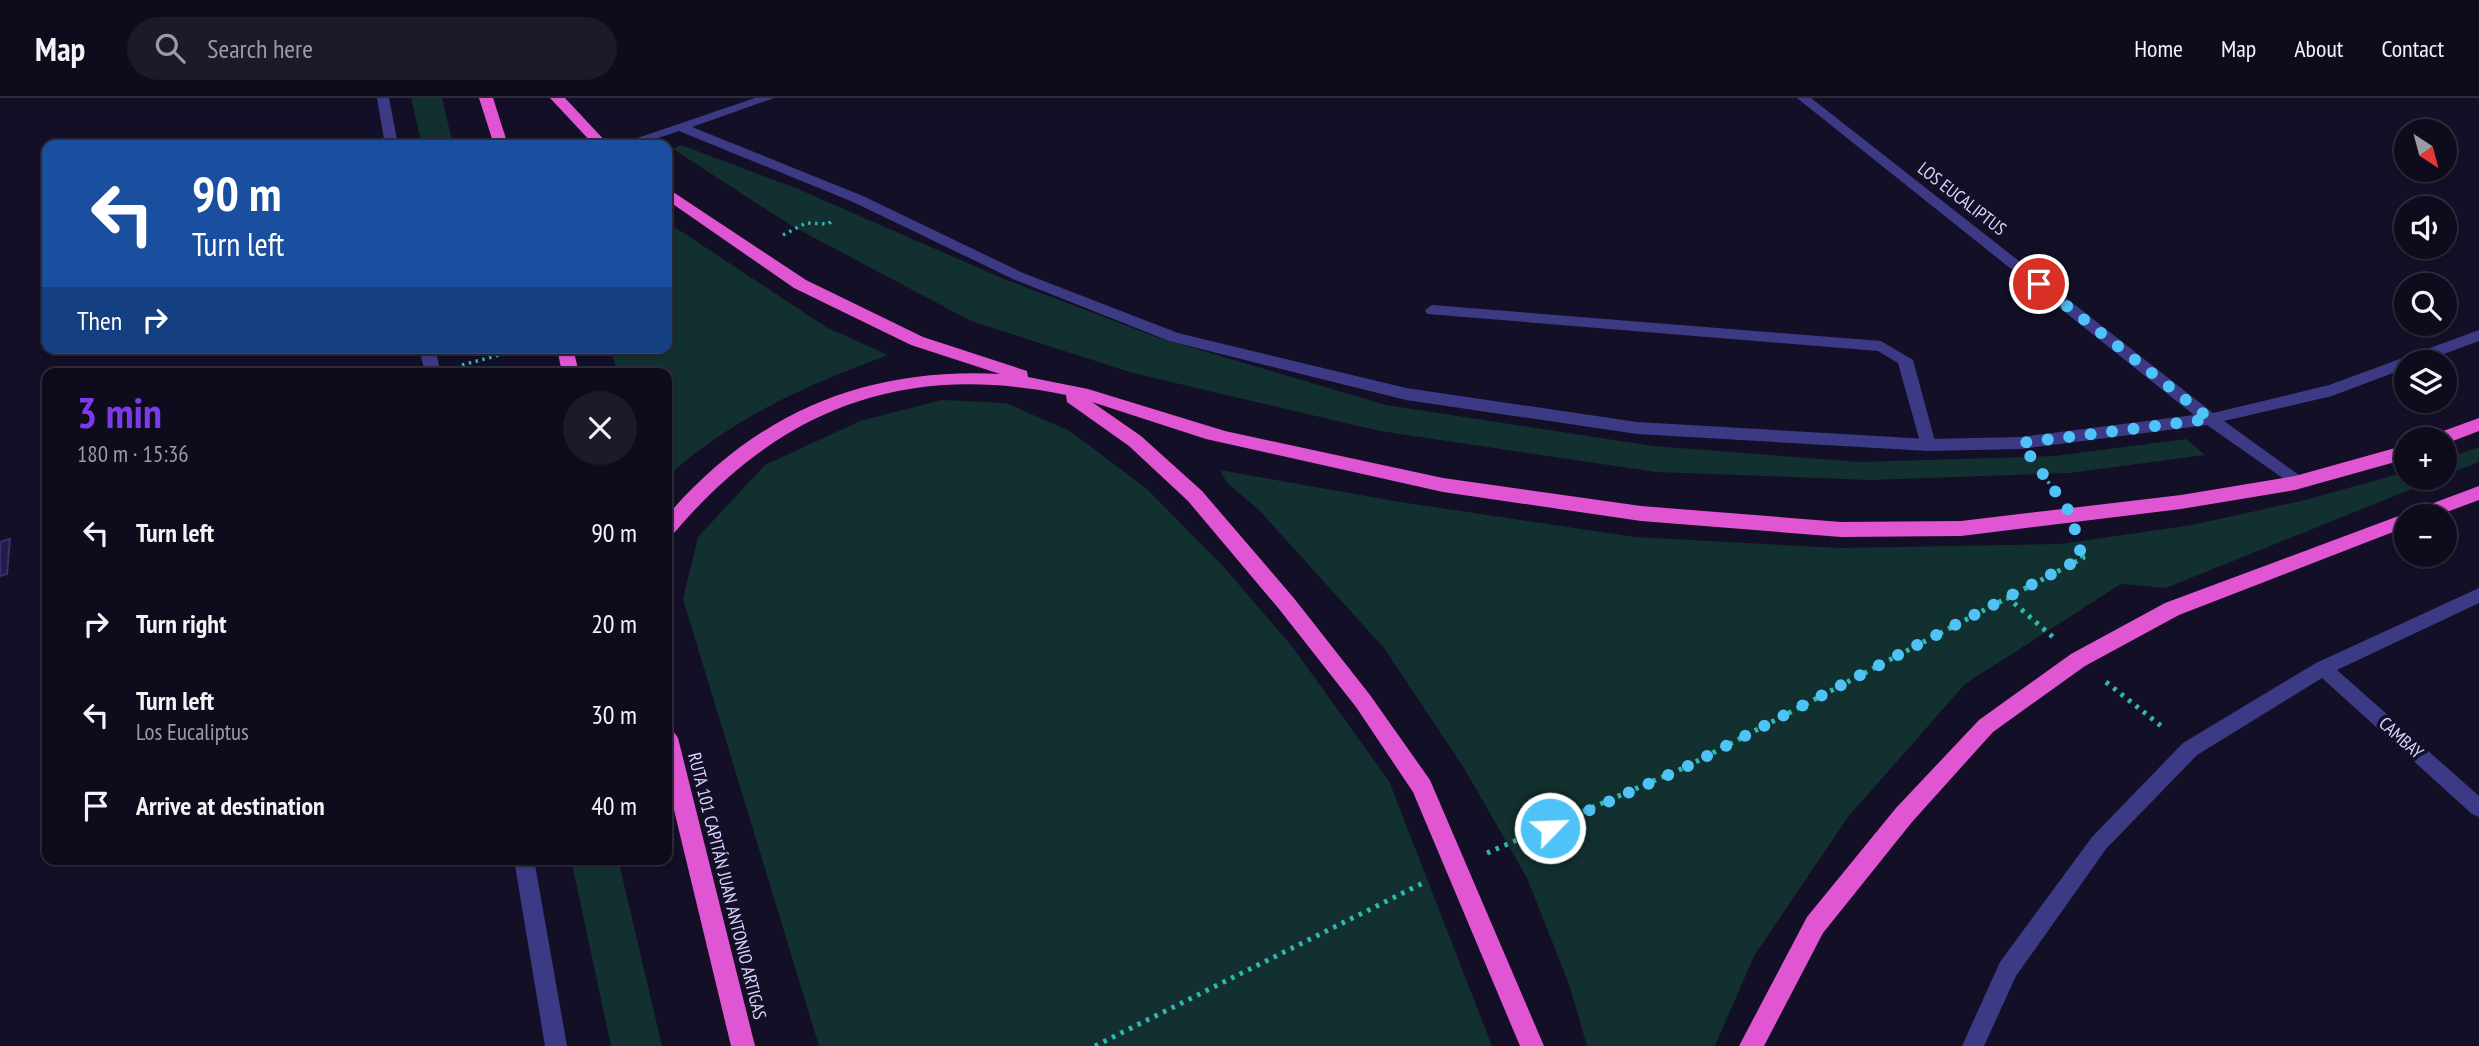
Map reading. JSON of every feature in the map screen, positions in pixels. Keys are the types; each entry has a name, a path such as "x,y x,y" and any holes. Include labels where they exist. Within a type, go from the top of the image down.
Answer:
{"highway":[{"path":"486,98 499,140"},
{"path":"557,98 597,140"},
{"path":"672,196 800,284 916,341 1187,427 1348,466 1486,493 1651,516 1800,527 1940,530 2213,500 2364,467 2394,456"},
{"path":"672,521 689,499 742,450 795,417 866,393 925,382 986,379 1058,387 1135,441 1195,496 1286,603 1363,701 1422,787 1532,1046"},
{"path":"2457,433 2479,424"},
{"path":"2448,504 2479,492"},
{"path":"1751,1046 1815,925 1904,815 1986,726 2078,660 2172,609 2394,525"},
{"name":"RUTA 101 CAPITÁN JUAN ANTONIO ARTIGAS","path":"672,758 743,1046"}],"street":[{"path":"383,98 391,140"},
{"path":"640,140 768,98"},
{"name":"LOS EUCALIPTUS","path":"1804,98 2210,419 2297,482"},
{"path":"680,127 858,199 1018,276 1174,337 1406,394 1637,428 1928,445 2021,443 2210,419 2332,390 2479,335"},
{"path":"1432,310 1881,346 1905,360 1928,445"},
{"path":"1973,1046 2008,969 2099,843 2190,749 2323,668 2479,595"},
{"name":"CAMBAY","path":"2323,668 2479,808"},
{"path":"525,865 556,1046"}],"path":[{"path":"751,251 806,223 828,224 858,199"},
{"path":"451,368 503,354"},
{"path":"1095,1046 1457,865 1688,766 2082,558 2071,514 2021,443"}],"green space":[{"path":"411,98 442,98 452,140 421,140"},
{"path":"681,145 798,189 1004,279 1159,338 1386,405 1653,446 1859,462 2055,456 2186,439 2205,455 2070,473 1871,480 1656,472 1380,431 1133,373 971,321 792,226 673,149"},
{"path":"672,225 826,327 888,355 828,378 771,405 717,437 672,473 672,368 616,368 612,354 672,354"},
{"path":"942,400 1006,403 1070,431 1147,489 1221,564 1291,645 1389,781 1492,1046 819,1046 683,599 698,537 765,465 860,421"},
{"path":"2479,447 2479,462 2457,470 2457,455"},
{"path":"1220,470 1400,502 1635,537 1840,548 2061,544 2192,525 2301,501 2394,475 2394,490 2409,490 2166,588 2121,584 1965,684 1848,817 1754,956 1715,1046 1587,1046 1569,984 1527,878 1464,768 1384,648 1259,510 1227,483"},
{"path":"572,865 619,865 662,1046 611,1046"}],"building":[{"path":"10,539 7,574 0,576 0,542"}],"route":[{"path":"1550,828 1688,766 2082,558 2071,514 2021,443 2210,419 2039,284"}]}
